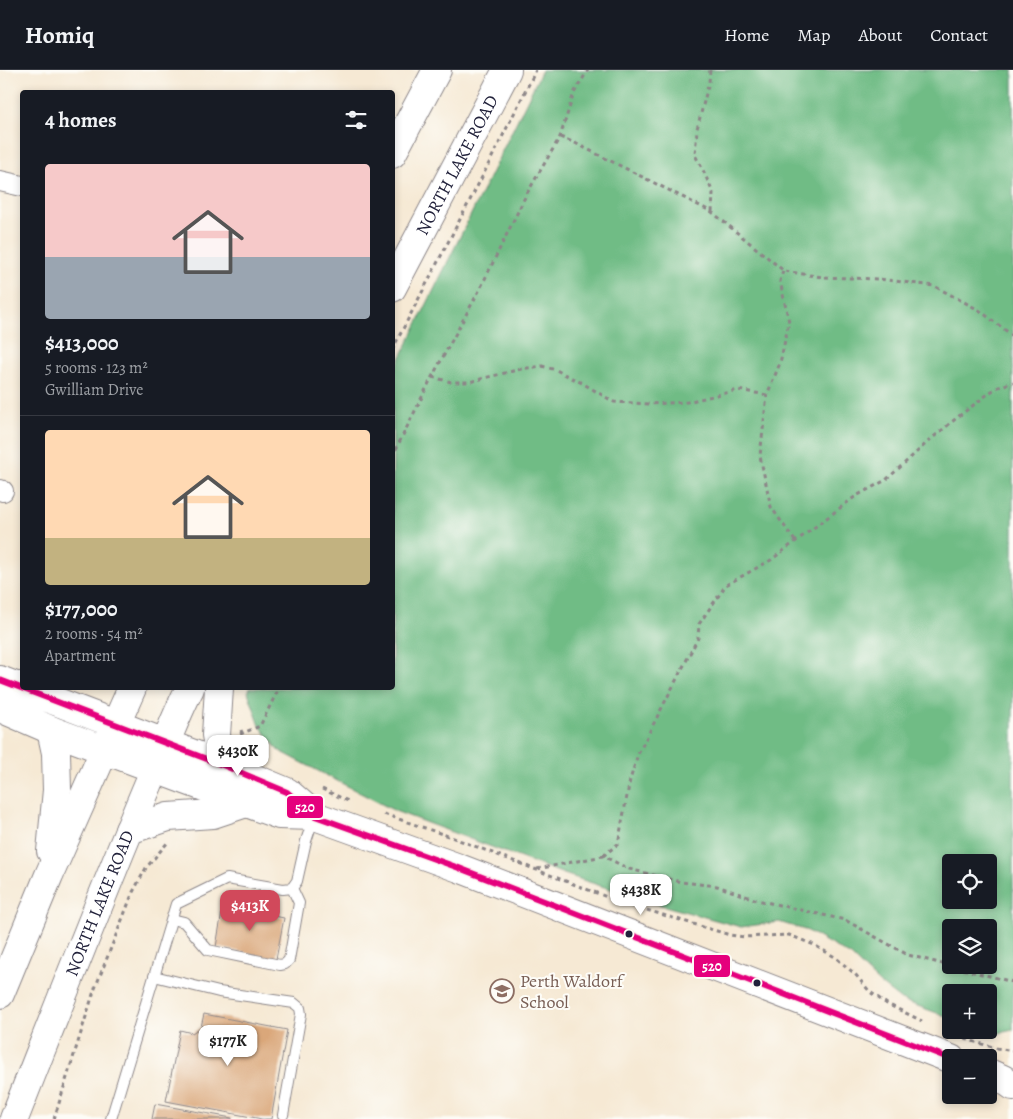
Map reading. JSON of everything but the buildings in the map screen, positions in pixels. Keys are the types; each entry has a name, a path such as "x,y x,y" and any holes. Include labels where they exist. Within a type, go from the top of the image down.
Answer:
{"main road":[{"path":"395,148 437,70"},
{"name":"NORTH LAKE ROAD","path":"395,282 506,70"},
{"path":"29,690 225,766 286,792 315,816"},
{"path":"0,994 49,875 131,690"},
{"name":"NORTH LAKE ROAD","path":"14,1119 106,883 178,711 189,690"},
{"path":"219,690 216,735 219,751 225,766"},
{"path":"0,708 51,730 279,816 315,816 955,1047"},
{"path":"49,875 57,790 56,753 51,730"},
{"path":"129,830 168,817 213,814 246,803"}],"street":[{"path":"0,181 20,186"}],"lane":[{"path":"110,1119 176,904 226,879 284,889 292,888 298,881 306,841 315,816"},
{"path":"172,918 184,922 208,950 280,965 285,964 289,960 299,904 292,888"},
{"path":"154,976 219,992 294,1004 300,1008 301,1014 283,1115"}],"path":[{"path":"395,344 536,70"},
{"path":"395,451 526,195 560,138 574,93 588,70"},
{"path":"710,70 709,82 697,129 695,155 713,193 712,212"},
{"path":"560,138 575,142 712,212 784,271 822,277 878,279 934,286 980,310 1013,336"},
{"path":"784,271 780,281 789,322 780,363 767,395 760,456 771,507 795,541"},
{"path":"432,377 450,382 469,382 521,369 542,366 556,370 614,402 649,404 686,402 738,390 767,395"},
{"path":"536,870 603,856 618,844 630,780 638,754 698,638 698,624 726,585 771,560 856,496 886,480 930,440 996,388 1013,382"},
{"path":"263,756 242,734 260,726 278,690"},
{"path":"316,786 356,804"},
{"path":"381,812 620,902 730,935 744,937 789,935 835,957 855,974 870,992 887,1004 928,1023"},
{"path":"54,1119 94,990 133,892 146,868 170,840"},
{"path":"603,856 629,869 681,882 717,886 757,900 845,920 908,955 1013,982"},
{"path":"955,1047 996,1048 1013,1051"}],"green space":[{"path":"542,70 1013,70 1013,1030 997,1033 997,984 942,984 942,1015 901,1000 879,983 851,956 808,931 779,922 741,927 654,903 564,874 395,811 278,750 260,726 248,692 249,690 395,690 395,369"}],"transit line":[{"name":"520","path":"0,680 20,688"},
{"name":"520","path":"26,690 225,766 287,792 315,816 459,868 942,1056"}],"place":[{"name":"Perth Waldorf School","path":"502,991"}]}
